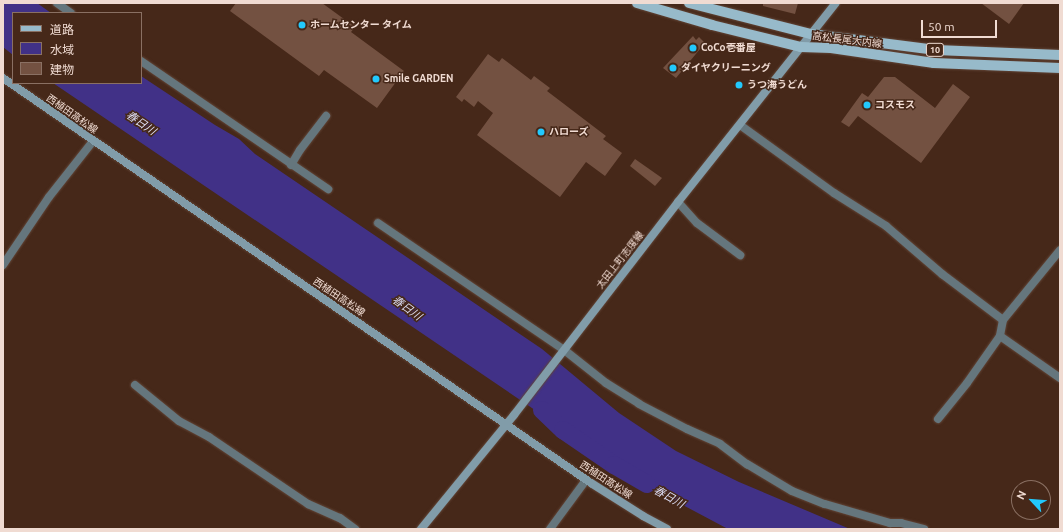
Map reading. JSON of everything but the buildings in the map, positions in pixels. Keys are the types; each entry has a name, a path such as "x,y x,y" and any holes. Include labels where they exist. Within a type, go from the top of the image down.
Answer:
{"main road":[{"name":"高松長尾大内線","path":"637,3 712,25 802,47 831,48 934,63 1060,68"},
{"name":"高松長尾大内線","path":"689,3 811,34 936,50 1060,55"},
{"name":"太田上町志度線","path":"421,529 507,424 678,202 836,3"},
{"name":"西植田高松線","path":"3,78 507,424 586,480 655,526 667,529"}],"street":[{"path":"57,3 70,12"},
{"path":"142,62 291,165 328,188"},
{"path":"291,165 300,150 326,116"},
{"path":"740,125 834,192 886,226 942,274 1003,320"},
{"path":"4,260 49,196 93,141"},
{"path":"678,202 697,223 740,255"},
{"path":"378,224 606,383 639,404 720,444 747,464 792,490 825,504 890,523 901,523 924,529"},
{"path":"938,419 967,383 1000,336 1003,320 1060,250"},
{"path":"1000,336 1060,378"},
{"path":"135,385 179,421 209,437 308,504 340,518 355,529"},
{"path":"550,529 586,480"}],"water":[{"path":"3,3 37,3 50,12 12,12 12,54 3,47"},
{"path":"142,77 239,139 255,154 542,349 619,413 676,451 739,482 850,529 728,529 647,486 54,84 142,84"}],"waterway":[{"name":"春日川","path":"542,410 563,430 614,465 647,484"}],"place":[{"name":"ホームセンター タイム","path":"302,25"},
{"name":"CoCo壱番屋","path":"693,48"},
{"name":"ダイヤクリーニング","path":"673,68"},
{"name":"Smile GARDEN","path":"376,79"},
{"name":"うつ海うどん","path":"739,85"},
{"name":"コスモス","path":"867,105"},
{"name":"ハローズ","path":"541,132"}]}
